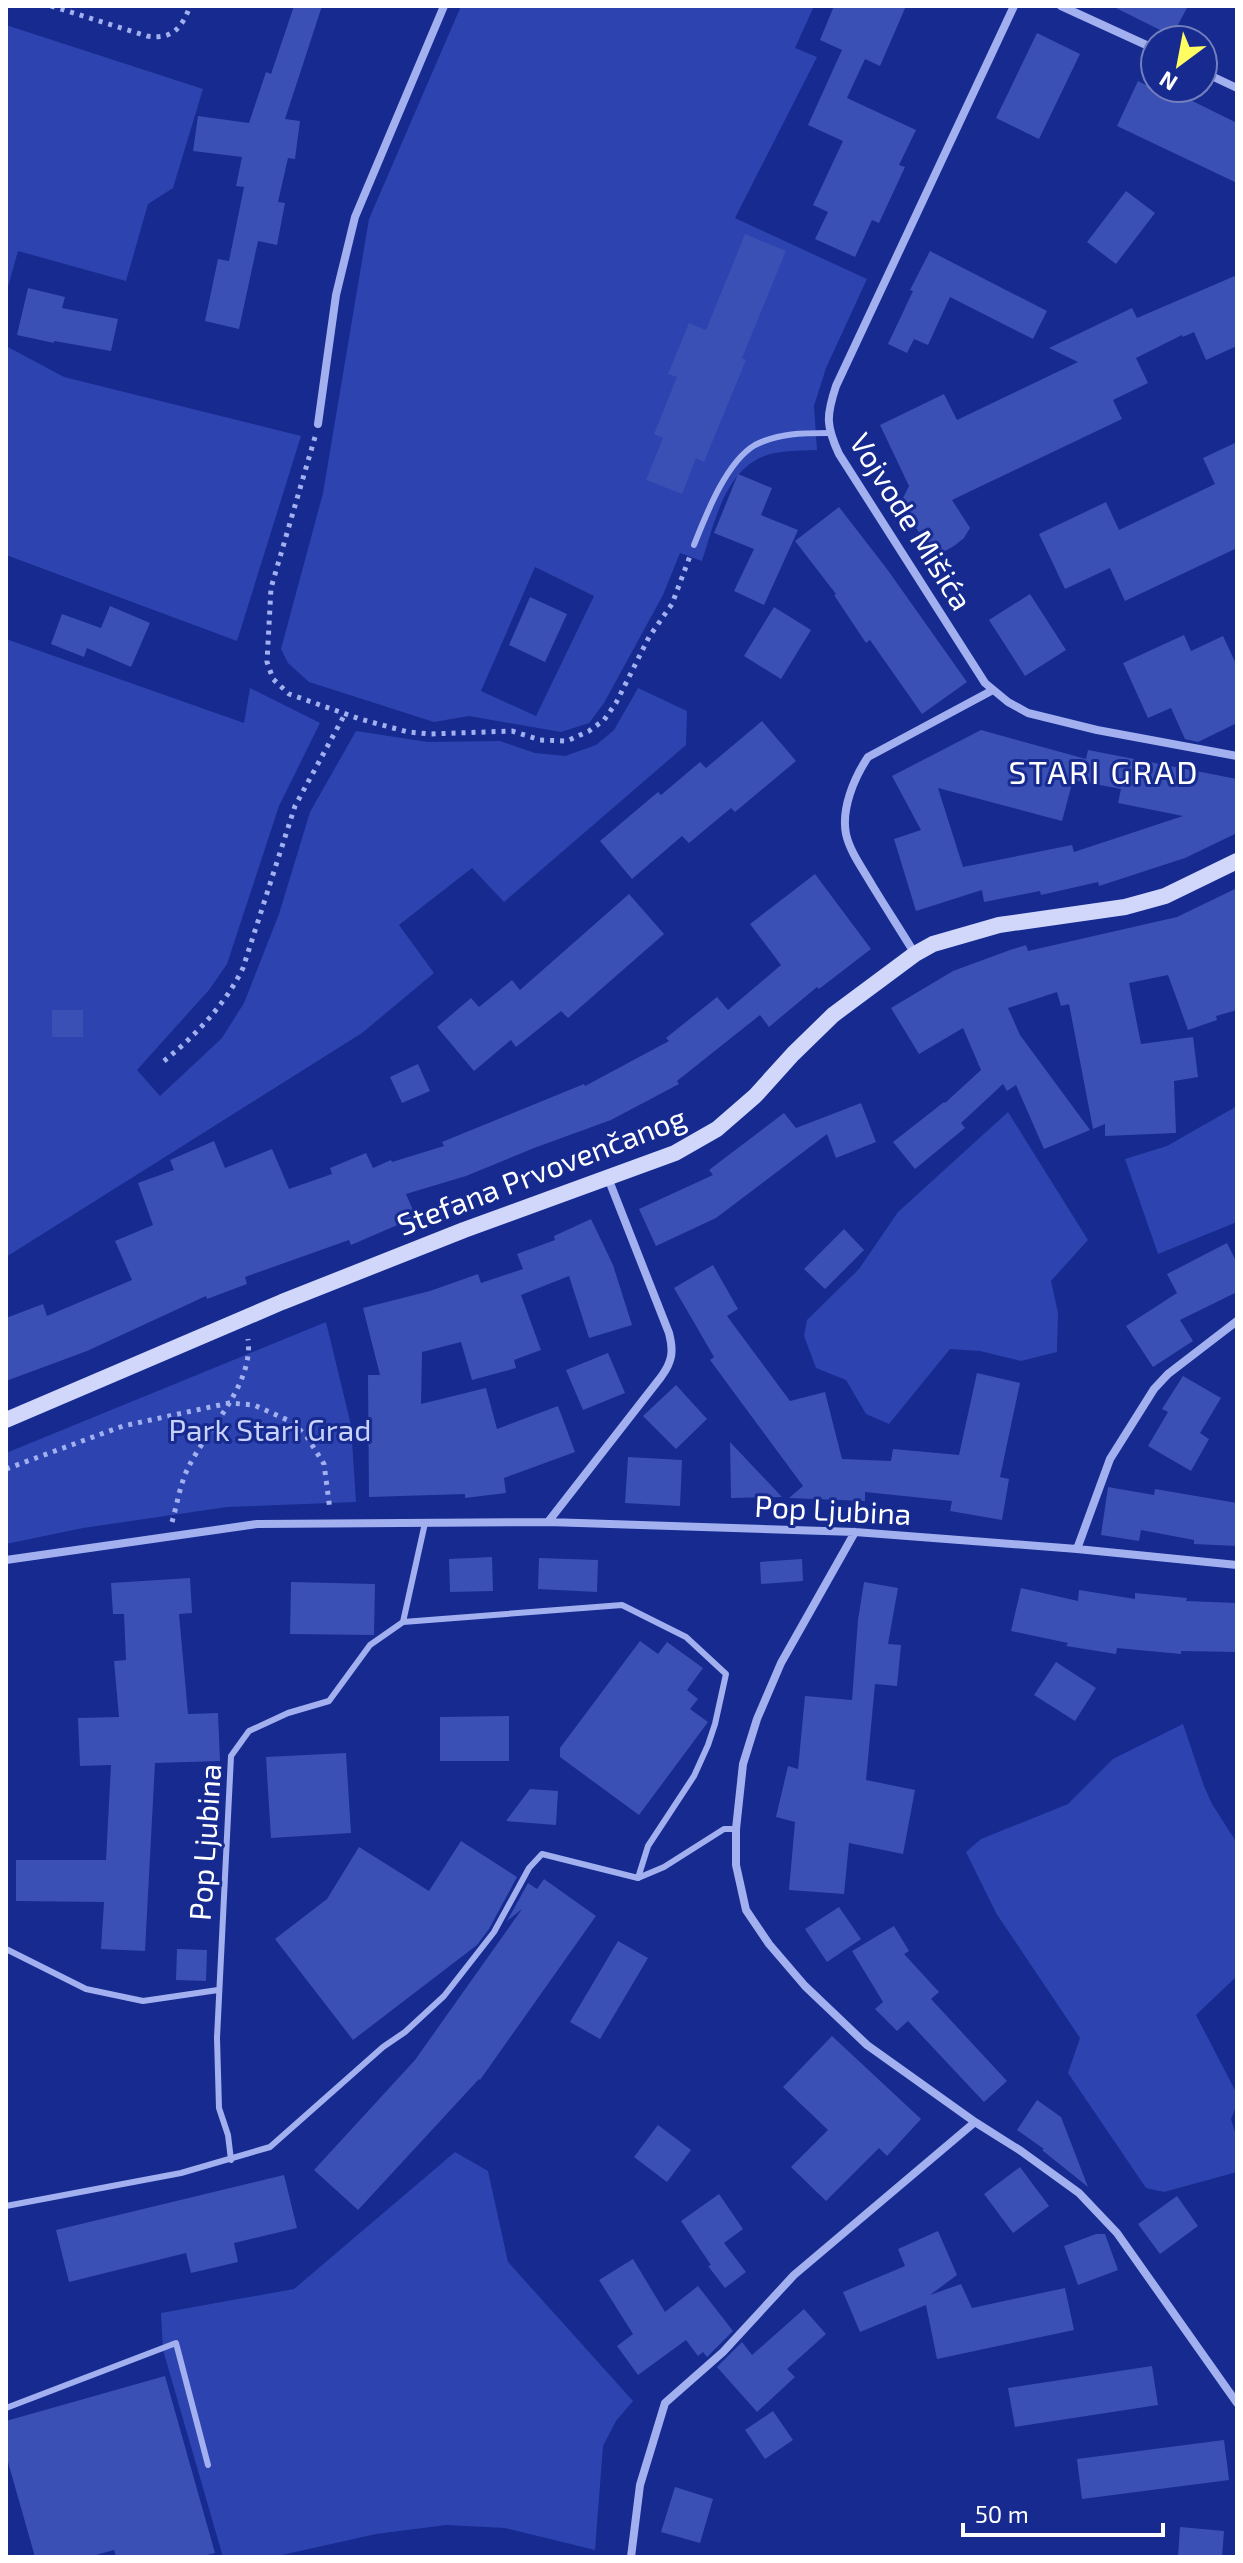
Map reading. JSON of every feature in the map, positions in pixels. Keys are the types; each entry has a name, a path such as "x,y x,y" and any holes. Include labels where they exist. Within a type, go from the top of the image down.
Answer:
{"street":[{"path":"318,424 336,295 355,217 444,6"},
{"name":"Vojvode Mišića","path":"1014,6 836,386 829,407 829,433 839,454 985,683 1008,702 1028,713 1097,730 1237,756"},
{"path":"1061,6 1139,42"},
{"path":"915,954 857,860 846,834 846,807 859,769 868,757 993,690"},
{"name":"Stefana Prvovenčanog","path":"6,1420 282,1302 464,1230 675,1153 717,1129 755,1096 833,1015 933,944 999,925 1125,907 1165,896 1237,861"},
{"path":"548,1522 672,1361 669,1333 607,1177"},
{"path":"1077,1549 1110,1459 1154,1389 1168,1374 1237,1321"},
{"name":"Pop Ljubina","path":"6,1560 257,1524 548,1522 855,1532 1237,1565"},
{"path":"855,1532 781,1663 757,1719 743,1764 736,1829 736,1865 746,1910 769,1944 805,1986 867,2045 1079,2193 1117,2233 1237,2403"},
{"path":"631,2557 640,2485 665,2403 723,2352 794,2275 975,2122"}],"lane":[{"path":"694,545 712,502 737,461 754,446 773,438 800,433 829,433"},
{"path":"425,1523 403,1622 622,1605 686,1637 726,1674 708,1745 694,1776 648,1846 638,1878"},
{"name":"Pop Ljubina","path":"231,2160 228,2135 219,2108 218,1990 231,1756 249,1731 288,1713 329,1701 370,1645 403,1622"},
{"path":"6,2206 181,2173 270,2147 444,1996 494,1932 529,1868 542,1854 638,1878 664,1867 724,1829 736,1829"},
{"path":"6,1949 86,1989 143,2001 218,1990"},
{"path":"6,2408 176,2343 208,2465"}],"path":[{"path":"51,6 160,38 168,36 184,23 190,6"},
{"path":"318,424 271,588 267,662 273,679 289,694 345,714 408,732 431,734 512,731 540,740 567,741 589,731 604,720 616,703 649,637 672,604 694,545"},
{"path":"164,1061 188,1042 232,991 243,968 295,806 345,714"},
{"path":"176,1508 187,1469 229,1403 249,1362 249,1341"},
{"path":"6,1469 123,1426 229,1403 254,1405 292,1422 307,1437 324,1464 329,1503"}],"green space":[{"path":"461,6 814,6 795,48 817,57 735,218 867,279 826,368 814,406 817,450 768,455 738,475 716,516 702,561 680,553 663,595 604,703 589,723 561,732 469,716 434,722 309,682 288,663 281,649 323,493 369,219","holes":["535,567 594,596 536,716 481,691"]},
{"path":"6,25 203,89 173,188 148,204 126,281 18,251 6,294"},
{"path":"6,346 64,377 301,436 237,641 6,555"},
{"path":"6,639 244,723 250,688 320,723 279,806 227,964 209,990 137,1070 160,1096 222,1038 244,1003 279,914 310,812 356,731 428,742 500,741 535,753 565,756 596,745 614,730 638,688 687,711 686,745 504,902 472,868 399,925 434,973 362,1033 6,1257"},
{"path":"1237,1106 1237,1222 1158,1254 1125,1159 1167,1146"},
{"path":"1008,1112 1088,1240 1051,1281 1058,1313 1057,1352 1021,1361 980,1351 950,1349 889,1424 866,1414 846,1380 816,1368 804,1336 807,1320 859,1269 898,1212"},
{"name":"Park Stari Grad","path":"326,1322 351,1425 356,1502 227,1507 83,1528 6,1544 6,1453"},
{"path":"1183,1724 1212,1804 1237,1843 1237,1976 1196,2015 1237,2094 1231,2119 1237,2139 1237,2172 1164,2192 1146,2188 1068,2073 1080,2038 996,1913 966,1852 981,1839 1068,1804 1113,1759"},
{"path":"455,2152 488,2171 508,2262 633,2401 616,2421 603,2446 595,2550 505,2528 446,2525 376,2534 273,2557 223,2557 163,2350 161,2313 294,2289"}],"building":[{"path":"294,6 322,6 285,119 300,121 295,159 288,158 278,202 285,203 277,245 258,241 239,329 205,321 218,259 229,261 244,187 236,186 242,157 193,151 198,116 249,123 266,72 271,74"},
{"path":"834,6 906,6 880,66 865,59 847,98 916,130 899,165 905,167 879,223 872,220 855,257 815,239 828,212 813,205 843,141 808,125 842,50 820,40"},
{"path":"1112,6 1188,6 1178,24 1148,24"},
{"path":"1037,33 1080,54 1039,139 996,118"},
{"path":"1138,81 1139,104 1198,104 1237,123 1237,183 1117,126"},
{"path":"1126,191 1155,213 1116,264 1087,242"},
{"path":"745,234 786,251 704,462 696,458 682,494 646,480 663,438 654,434 677,377 668,374 689,323 706,330"},
{"path":"930,251 1047,311 1033,339 950,297 928,345 914,339 907,353 888,344"},
{"path":"1237,275 1237,346 1206,360 1194,332 1136,358 1148,383 1113,400 1122,419 952,500 970,528 954,546 933,553 900,504 909,486 880,425 944,394 957,420 1078,362 1049,348 1132,308 1137,318"},
{"path":"28,288 65,297 62,308 118,319 111,351 17,335"},
{"path":"1237,442 1237,548 1125,601 1110,568 1065,589 1039,534 1106,502 1119,530 1215,484 1203,458"},
{"path":"738,474 772,488 761,515 798,530 764,605 734,591 754,549 714,533"},
{"path":"839,507 967,682 922,714 870,640 866,643 836,594 795,541"},
{"path":"1030,594 1066,650 1025,676 989,620"},
{"path":"530,597 567,614 545,662 509,645"},
{"path":"110,606 150,623 131,667 87,648 84,657 51,644 62,614 101,628"},
{"path":"774,607 811,630 781,679 744,656"},
{"path":"1184,635 1191,651 1223,636 1237,666 1237,723 1198,742 1185,739 1171,708 1148,718 1123,663"},
{"path":"762,721 796,761 735,812 731,808 689,843 682,836 632,879 600,841 658,792 661,795 700,762 706,768"},
{"path":"981,730 1086,759 1088,750 1237,779 1237,833 1185,858 1099,886 1098,882 1041,895 1040,891 984,902 982,890 916,911 894,839 921,830 892,776","holes":["1073,780 1121,789 1118,803 1183,816 1074,852 1072,845 963,867 938,788 1062,821"]},
{"path":"815,874 871,949 819,989 817,987 769,1027 760,1015 677,1081 679,1084 611,1120 466,1176 406,1194 416,1217 351,1245 349,1240 245,1277 247,1284 207,1299 206,1296 87,1351 6,1381 6,1318 43,1304 47,1316 132,1280 115,1241 153,1225 138,1183 174,1170 170,1160 214,1141 225,1168 272,1149 289,1189 332,1174 330,1168 366,1153 373,1168 444,1146 442,1142 585,1086 669,1041 666,1038 717,997 728,1010 781,965 750,924"},
{"path":"1237,888 1237,1010 1188,1030 1168,975 1129,983 1141,1044 1193,1037 1198,1077 1174,1081 1176,1133 1105,1136 1105,1124 1093,1129 1069,1004 1061,1006 1057,992 1008,1008 1020,1035 1090,1130 1044,1149 1016,1085 1007,1091 1003,1084 961,1123 965,1128 915,1169 893,1142 945,1103 981,1070 963,1028 919,1054 891,1008 953,971 1010,950 1026,945 1028,951 1177,917"},
{"path":"629,894 664,934 568,1018 561,1011 516,1047 511,1040 474,1071 437,1027 471,998 479,1007 512,980 520,990"},
{"path":"52,1010 83,1010 83,1037 52,1037"},
{"path":"418,1064 430,1091 402,1103 390,1077"},
{"path":"861,1103 876,1142 836,1158 827,1134 716,1218 656,1246 639,1209 713,1175 709,1170 784,1113 796,1128"},
{"path":"591,1219 613,1265 632,1325 589,1338 569,1276 521,1295 541,1350 514,1360 516,1368 472,1380 461,1342 422,1352 421,1404 486,1388 497,1429 558,1406 575,1452 504,1478 506,1493 465,1498 465,1494 369,1497 368,1375 380,1375 363,1308 430,1291 478,1274 481,1283 523,1269 517,1254 555,1240 554,1236"},
{"path":"844,1229 864,1250 825,1289 804,1269"},
{"path":"1227,1243 1237,1263 1237,1292 1180,1320 1193,1341 1153,1367 1126,1326 1177,1293 1167,1274"},
{"path":"713,1265 738,1309 727,1316 790,1401 825,1392 842,1459 891,1461 893,1449 959,1455 977,1373 1020,1383 1000,1477 1009,1479 1002,1520 950,1511 952,1501 865,1492 865,1501 789,1498 803,1486 710,1360 714,1357 674,1288"},
{"path":"608,1353 625,1393 583,1410 566,1370"},
{"path":"1183,1376 1221,1398 1200,1433 1209,1439 1191,1471 1148,1446 1168,1412 1162,1409"},
{"path":"676,1385 707,1419 676,1449 643,1416"},
{"path":"730,1442 782,1497 731,1498"},
{"path":"628,1457 682,1460 680,1506 625,1503"},
{"path":"1108,1487 1154,1495 1155,1489 1237,1503 1237,1546 1194,1544 1194,1540 1141,1530 1139,1541 1101,1535"},
{"path":"492,1557 493,1591 450,1592 449,1559"},
{"path":"539,1558 598,1560 597,1592 538,1589"},
{"path":"802,1559 803,1581 761,1584 760,1562"},
{"path":"190,1578 192,1613 179,1614 188,1714 218,1713 220,1761 155,1763 145,1951 101,1949 104,1902 16,1901 16,1860 106,1860 111,1765 80,1766 78,1718 119,1717 114,1661 126,1660 124,1614 113,1614 111,1583"},
{"path":"291,1582 375,1584 374,1635 290,1634"},
{"path":"864,1582 898,1588 888,1644 901,1645 897,1686 875,1684 866,1780 915,1790 903,1854 849,1843 844,1894 789,1890 795,1822 776,1817 788,1766 798,1769 805,1696 852,1700"},
{"path":"1021,1588 1078,1601 1079,1590 1135,1599 1135,1593 1187,1598 1186,1601 1237,1603 1237,1652 1181,1651 1181,1654 1117,1648 1116,1654 1066,1646 1068,1643 1011,1631"},
{"path":"640,1641 658,1654 667,1642 703,1668 687,1690 698,1699 690,1709 708,1722 639,1815 560,1757 560,1748"},
{"path":"1056,1662 1096,1688 1075,1721 1034,1695"},
{"path":"509,1716 509,1761 440,1761 440,1717"},
{"path":"346,1753 351,1833 271,1838 266,1757"},
{"path":"530,1789 558,1791 556,1825 506,1821"},
{"path":"461,1841 517,1877 489,1929 477,1945 353,2040 275,1939 327,1899 359,1847 429,1891"},
{"path":"544,1879 596,1916 480,2080 358,2210 314,2170 415,2060 522,1909 507,1921 528,1883 537,1889"},
{"path":"839,1907 861,1939 827,1962 805,1929"},
{"path":"894,1926 909,1951 904,1954 939,1992 931,1999 1007,2081 984,2102 908,2021 897,2031 875,2009 883,2002 852,1951"},
{"path":"618,1941 648,1958 600,2039 570,2022"},
{"path":"177,1949 207,1950 206,1981 176,1980"},
{"path":"832,2036 921,2119 887,2156 879,2148 826,2201 791,2167 828,2130 783,2087"},
{"path":"1037,2100 1061,2117 1088,2187 1017,2130"},
{"path":"658,2125 691,2150 667,2182 634,2157"},
{"path":"1020,2167 1049,2206 1013,2233 984,2194"},
{"path":"284,2175 297,2228 234,2243 238,2262 191,2273 186,2253 69,2282 56,2230"},
{"path":"719,2194 743,2229 724,2243 746,2272 725,2288 681,2221"},
{"path":"1177,2196 1198,2226 1160,2254 1138,2224"},
{"path":"938,2231 957,2275 930,2295 961,2284 972,2308 1065,2288 1074,2330 937,2359 926,2305 860,2332 843,2292 905,2266 898,2249"},
{"path":"1096,2234 1105,2234 1118,2270 1078,2285 1064,2246"},
{"path":"633,2259 665,2312 698,2286 733,2331 707,2357 703,2352 698,2356 686,2340 638,2375 617,2346 633,2334 599,2280"},
{"path":"804,2309 826,2334 787,2369 795,2377 757,2412 717,2367 742,2342 752,2355"},
{"path":"1152,2366 1158,2405 1015,2427 1008,2388"},
{"path":"165,2376 215,2553 199,2557 116,2557 114,2550 89,2557 35,2557 6,2455 6,2421"},
{"path":"773,2411 793,2440 765,2459 745,2430"},
{"path":"1224,2440 1229,2480 1082,2499 1077,2459"},
{"path":"675,2487 713,2499 700,2543 661,2532"},
{"path":"1180,2527 1224,2531 1222,2557 1178,2557"}],"district":[{"name":"STARI GRAD","path":"1104,771"}]}
